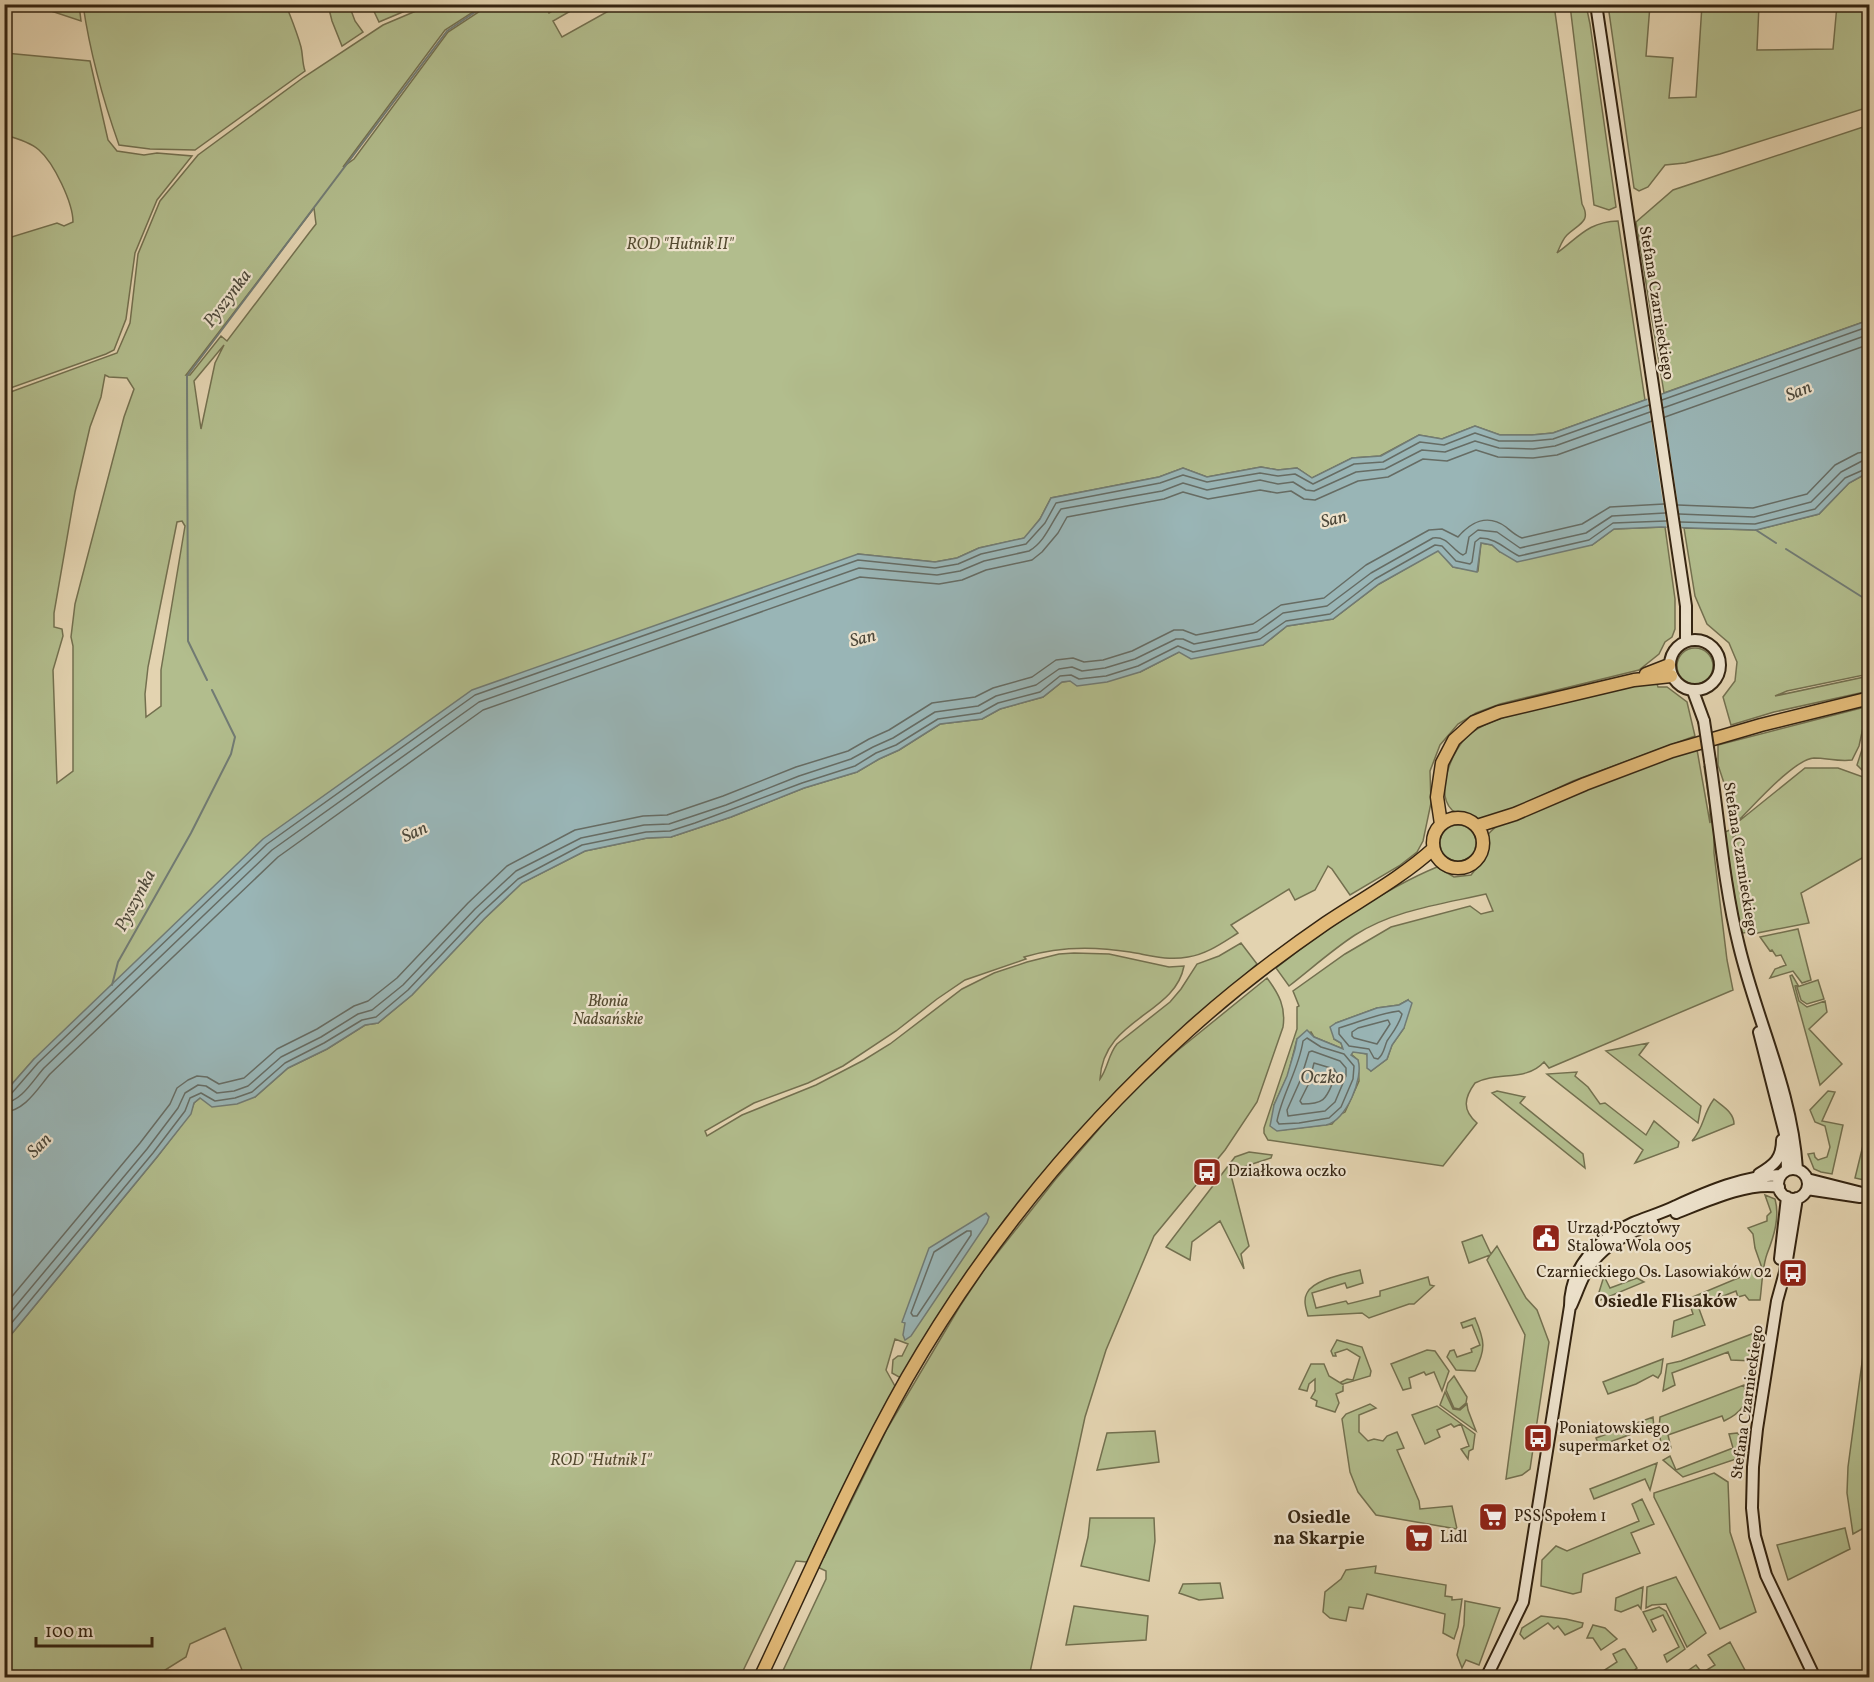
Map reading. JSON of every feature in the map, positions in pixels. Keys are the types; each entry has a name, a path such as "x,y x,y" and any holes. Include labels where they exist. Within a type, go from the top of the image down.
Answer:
{"main road":[{"path":"1441,824 1438,782 1442,763 1452,743 1467,727 1480,718 1670,670"},
{"path":"1480,832 1515,814 1611,773 1680,749 1761,725 1869,698"},
{"path":"1438,782 1444,804 1453,818"},
{"path":"1453,818 1468,819 1480,832 1481,854 1470,866 1454,868 1436,854 1434,837 1441,824 1453,818"},
{"path":"760,1677 864,1458 912,1371 959,1294 1012,1221 1074,1146 1125,1091 1195,1025 1280,956 1342,912 1436,854"}],"street":[{"name":"Stefana Czarnieckiego","path":"1596,4 1691,640"},
{"path":"1691,640 1712,646 1720,661 1717,678 1698,690 1680,686 1670,670 1674,651 1691,640"},
{"name":"Stefana Czarnieckiego","path":"1698,690 1732,916 1754,999 1791,1117 1789,1172"},
{"name":"Stefana Czarnieckiego","path":"1754,999 1760,1036 1784,1125 1789,1172"},
{"path":"1755,1178 1772,1167 1779,1158 1784,1125"},
{"path":"1779,1187 1789,1172"},
{"path":"1486,1677 1523,1602 1570,1306 1570,1293 1575,1278 1589,1255 1606,1238 1631,1224 1695,1197 1755,1178 1789,1172 1805,1175 1807,1184 1804,1193 1792,1197 1779,1187 1765,1185 1745,1189 1677,1212 1622,1236 1605,1248 1593,1261 1570,1306"},
{"path":"1807,1184 1843,1196 1869,1196"},
{"name":"Stefana Czarnieckiego","path":"1792,1197 1785,1272 1777,1301 1757,1429 1752,1508 1759,1556 1782,1611 1815,1677"}],"green space":[{"name":"ROD \"Hutnik II\"","path":"621,4 1554,5 1582,204 1585,210 1585,219 1565,237 1557,253 1591,227 1618,221 1645,400 1553,433 1500,435 1475,426 1442,439 1419,435 1380,456 1352,458 1312,478 1297,468 1278,470 1261,467 1207,477 1183,468 1159,477 1051,498 1040,519 1025,538 979,548 957,558 935,562 858,554 34,1059 5,1092 5,394 117,353 130,323 138,254 160,201 198,155 304,77 383,25 430,5 484,5 445,30 343,167 354,159 448,32 489,5 554,5 547,9 549,13 563,5 581,5 553,21 562,37","holes":["314,208 316,224 227,341 221,336 190,375 186,375","224,345 215,363 201,429 194,381","105,375 127,378 134,389 124,417 75,604 71,637 73,646 73,771 57,783 53,670 63,636 62,629 54,627 54,613 75,492 90,427 101,397","182,521 185,526 161,670 161,706 146,717 145,694 148,667 177,522"]},
{"path":"19,5 79,5 81,21 39,7"},
{"path":"83,5 286,5 302,50 305,71 195,150 150,149 119,145 98,76"},
{"path":"328,5 349,5 355,21 363,32 342,46"},
{"path":"371,5 402,5 405,11 379,22"},
{"path":"1570,5 1586,5 1590,24 1616,207 1609,210 1594,205"},
{"path":"1608,5 1650,5 1646,56 1673,58 1669,98 1696,97 1702,5 1759,5 1757,50 1833,49 1837,5 1869,5 1869,107 1720,154 1685,163 1665,165 1648,187 1639,191 1634,188"},
{"path":"5,53 90,61 108,140 117,151 144,155 157,153 192,156 157,200 135,253 126,319 114,350 5,390 5,239 57,223 64,226 73,222 66,194 45,156 31,145 5,135"},
{"path":"1869,125 1869,320 1664,393 1636,222 1673,190"},
{"path":"1869,472 1869,674 1787,691 1775,696 1869,676 1869,691 1774,712 1731,725 1723,697 1735,681 1737,662 1729,643 1707,624 1695,596 1684,528 1756,530 1819,514 1849,483"},
{"path":"1665,527 1675,599 1675,629 1659,654 1639,670 1500,704 1476,713 1458,724 1440,745 1430,771 1431,803 1423,841 1417,852 1399,866 1350,895 1328,866 1315,890 1295,900 1289,889 1231,925 1238,933 1214,948 1195,956 1165,958 1116,950 1076,948 1024,957 1026,959 965,980 896,1031 843,1066 808,1083 754,1103 705,1131 707,1136 742,1115 816,1085 864,1060 890,1044 962,989 994,973 1027,962 1059,954 1074,953 1109,954 1169,967 1184,966 1178,982 1168,996 1113,1042 1104,1059 1100,1079 1117,1044 1170,1002 1197,964 1219,956 1241,943 1257,964 1183,1030 1061,1152 1005,1219 972,1266 902,1376 899,1377 892,1373 893,1360 902,1356 908,1344 895,1339 886,1370 896,1388 861,1451 811,1553 824,1557 887,1429 960,1306 984,1270 1055,1180 1124,1100 1177,1051 1267,978 1275,990 1281,1001 1283,1027 1257,1102 1225,1150 1154,1236 1106,1350 1085,1417 1029,1677 780,1677 826,1579 826,1571 807,1562 796,1561 740,1677 248,1677 244,1675 225,1628 190,1644 186,1657 154,1677 4,1677 5,1342 157,1157 190,1114 194,1103 200,1098 255,1097 288,1068 327,1049 365,1025 378,1023 412,995 484,919 522,883 585,851 647,838 671,837 731,817 804,788 857,772 899,750 940,724 982,719 1000,709 1043,697 1062,682 1140,672 1179,652 1263,645 1287,626 1333,619 1379,584 1438,550 1453,567 1478,571 1481,543 1492,545 1500,552 1592,545 1614,529"},
{"path":"1695,648 1708,653 1713,666 1708,679 1695,684 1682,679 1677,666 1682,653"},
{"path":"1656,681 1658,687 1667,687 1687,702 1695,736 1573,781 1487,821 1456,812 1447,802 1445,782 1452,760 1463,741 1479,728 1515,714"},
{"path":"1869,706 1869,721 1864,723 1859,746 1852,760 1814,758 1806,760 1787,773 1741,818 1732,822 1718,765 1718,745"},
{"path":"1869,728 1869,854 1801,893 1809,923 1752,934 1733,826 1805,768 1838,768 1863,777 1864,772 1857,765"},
{"path":"1696,744 1710,823 1704,766 1706,769 1714,825 1714,853 1727,960 1733,990 1549,1068 1544,1062 1529,1072 1493,1077 1475,1083 1466,1104 1469,1113 1477,1123 1443,1166 1268,1140 1264,1128 1297,1029 1297,1007 1299,1006 1293,991 1345,954 1391,927 1470,906 1481,914 1493,911 1486,894 1419,909 1370,926 1330,953 1289,986 1276,968 1354,912 1417,876 1437,867 1454,877 1471,875 1479,865 1477,860 1486,837 1515,814","holes":["1408,1000 1404,1028 1392,1045 1387,1059 1371,1071 1367,1054 1353,1051 1351,1054 1358,1060 1359,1081 1345,1112 1339,1115 1332,1124 1282,1130 1274,1105 1288,1075 1297,1039 1311,1032 1314,1037 1343,1049 1341,1043 1334,1039 1336,1023 1377,1008 1399,1005"]},
{"path":"1458,825 1471,830 1476,843 1471,856 1458,861 1445,856 1440,843 1445,830"},
{"path":"1732,829 1749,932 1743,933 1740,930 1725,836 1725,832"},
{"path":"1798,929 1811,980 1802,983 1793,971 1770,978 1775,969 1786,965 1781,955 1776,956 1772,950 1770,951 1760,937"},
{"path":"1792,975 1798,985 1795,986 1799,1001 1807,1007 1825,1001 1827,1012 1809,1029 1842,1064 1820,1085 1790,976"},
{"path":"1818,980 1824,999 1807,1004 1801,1000 1797,987"},
{"path":"1648,1043 1639,1055 1701,1106 1698,1123 1606,1051"},
{"path":"1577,1072 1575,1076 1588,1087 1600,1104 1605,1103 1646,1135 1654,1121 1679,1142 1678,1147 1635,1163 1643,1150 1547,1074"},
{"path":"1497,1091 1525,1097 1520,1103 1583,1154 1585,1168 1492,1093"},
{"path":"1828,1091 1835,1092 1822,1121 1843,1125 1832,1174 1814,1169 1808,1154 1814,1153 1818,1160 1827,1157 1830,1147 1825,1126 1815,1122 1810,1110"},
{"path":"1714,1099 1730,1113 1734,1124 1692,1141 1707,1110"},
{"path":"1866,1133 1869,1133 1869,1181 1855,1178"},
{"path":"1249,1152 1272,1155 1271,1158 1234,1170 1231,1175 1249,1246 1241,1254 1244,1269 1220,1221 1192,1242 1190,1260 1166,1247 1235,1157"},
{"path":"1765,1195 1775,1199 1777,1220 1764,1265 1760,1300 1749,1300 1745,1295 1738,1297 1736,1291 1698,1306 1705,1325 1672,1337 1674,1321 1693,1314 1688,1299 1762,1268 1753,1234 1748,1228 1767,1221 1767,1216 1771,1212"},
{"path":"1482,1235 1491,1254 1497,1246 1526,1298 1537,1310 1549,1342 1530,1469 1522,1475 1506,1479 1525,1335 1487,1260 1490,1255 1469,1263 1462,1242"},
{"path":"1360,1270 1363,1283 1347,1288 1345,1283 1312,1293 1316,1308 1346,1301 1348,1304 1380,1296 1380,1291 1428,1277 1430,1285 1434,1286 1414,1304 1369,1318 1362,1313 1308,1316 1305,1299 1311,1288 1331,1278"},
{"path":"1604,1276 1610,1288 1637,1278 1644,1282 1596,1302"},
{"path":"1475,1318 1483,1345 1481,1357 1475,1371 1456,1370 1447,1357 1450,1351 1454,1350 1457,1357 1472,1352 1471,1349 1480,1345 1472,1325 1463,1328 1461,1323"},
{"path":"1868,1318 1869,1525 1853,1534 1847,1493 1848,1467"},
{"path":"1757,1332 1753,1361 1731,1360 1728,1352 1672,1373 1675,1385 1663,1391 1667,1364 1681,1361"},
{"path":"1337,1340 1362,1347 1371,1371 1370,1376 1343,1384 1343,1391 1336,1394 1339,1403 1335,1412 1316,1406 1317,1401 1311,1398 1315,1391 1315,1379 1309,1384 1307,1391 1299,1389 1311,1364 1324,1364 1329,1376 1342,1384 1341,1382 1347,1379 1353,1380 1360,1357 1347,1349 1333,1356 1331,1351"},
{"path":"1427,1350 1435,1351 1449,1371 1442,1391 1434,1372 1426,1375 1424,1372 1409,1378 1411,1388 1403,1390 1391,1364"},
{"path":"1663,1359 1658,1378 1653,1375 1608,1394 1603,1382"},
{"path":"1454,1376 1467,1397 1466,1403 1459,1409 1454,1408 1446,1390"},
{"path":"1744,1385 1744,1403 1735,1415 1724,1421 1722,1416 1668,1435 1671,1448 1662,1452 1660,1417"},
{"path":"1445,1392 1453,1409 1460,1410 1467,1404 1476,1431 1440,1405"},
{"path":"1370,1404 1376,1408 1359,1415 1359,1432 1368,1441 1374,1439 1383,1441 1387,1436 1397,1432 1404,1448 1397,1450 1419,1501 1420,1509 1452,1506 1457,1529 1376,1515 1358,1492 1350,1472 1342,1419 1346,1414"},
{"path":"1437,1406 1475,1434 1473,1449 1469,1451 1468,1459 1461,1449 1469,1446 1461,1424 1454,1427 1451,1424 1437,1430 1440,1437 1425,1444 1412,1415"},
{"path":"1653,1417 1654,1428 1646,1425 1642,1430 1599,1446 1596,1438"},
{"path":"1155,1431 1159,1462 1097,1470 1107,1433"},
{"path":"1737,1433 1745,1438 1742,1457 1683,1477 1663,1460 1670,1456 1676,1470 1733,1448 1729,1434"},
{"path":"1657,1463 1650,1490 1645,1479 1594,1499 1590,1489"},
{"path":"1714,1473 1728,1482 1730,1532 1756,1612 1720,1629 1654,1497 1654,1493"},
{"path":"1642,1499 1654,1524 1631,1533 1640,1553 1583,1574 1581,1592 1573,1594 1541,1586 1542,1560 1556,1546 1567,1551 1639,1521 1632,1504"},
{"path":"1090,1518 1154,1518 1155,1541 1149,1581 1081,1566"},
{"path":"1845,1528 1850,1549 1788,1580 1777,1545"},
{"path":"1376,1566 1375,1573 1446,1585 1445,1596 1452,1597 1452,1600 1462,1599 1454,1639 1443,1633 1445,1614 1367,1594 1363,1609 1349,1607 1346,1621 1330,1618 1323,1612 1325,1592 1341,1579 1346,1570"},
{"path":"1676,1577 1706,1633 1687,1647 1666,1604 1646,1608 1647,1587"},
{"path":"1220,1583 1223,1598 1199,1600 1179,1593 1183,1584"},
{"path":"1643,1587 1641,1609 1638,1605 1621,1612 1615,1610 1616,1598"},
{"path":"1465,1601 1500,1608 1479,1665 1466,1660 1462,1668 1457,1655 1464,1625"},
{"path":"1074,1606 1148,1616 1146,1640 1066,1645"},
{"path":"1659,1607 1666,1611 1685,1649 1667,1662 1664,1655 1679,1647 1663,1615 1651,1620 1656,1630 1653,1632 1643,1612"},
{"path":"1541,1616 1583,1623 1582,1627 1565,1635 1558,1626 1554,1629 1548,1623 1524,1639 1520,1634 1522,1628"},
{"path":"1593,1625 1605,1628 1617,1639 1601,1650 1593,1638 1587,1638"},
{"path":"1730,1642 1747,1674 1740,1677 1679,1677 1696,1665 1702,1673 1715,1665 1708,1655"},
{"path":"1623,1649 1637,1668 1630,1674 1632,1677 1594,1677 1617,1662 1613,1654"}],"water":[{"name":"San","path":"1869,320 1869,472 1849,483 1819,514 1756,530 1661,527 1614,529 1592,545 1517,562 1492,545 1481,543 1477,572 1453,567 1438,551 1379,584 1333,619 1287,626 1263,645 1191,659 1179,652 1140,672 1107,682 1077,686 1070,681 1062,682 1043,697 1000,709 982,719 940,724 899,750 857,772 804,788 731,817 671,837 647,838 585,851 522,883 484,919 412,995 378,1023 365,1025 327,1049 288,1068 255,1097 237,1104 212,1107 200,1098 194,1103 191,1114 157,1157 5,1342 5,1092 34,1059 263,839 472,690 858,554 935,562 957,558 979,548 1024,538 1040,519 1051,498 1159,477 1183,468 1207,477 1261,467 1278,470 1297,468 1312,478 1352,458 1381,456 1419,435 1442,439 1475,426 1500,435 1553,433"},
{"name":"Oczko","path":"1408,1000 1412,1003 1404,1028 1392,1045 1387,1059 1371,1071 1367,1068 1367,1054 1353,1052 1351,1055 1358,1060 1358,1077 1352,1098 1340,1116 1326,1125 1277,1131 1270,1126 1274,1105 1287,1076 1297,1039 1307,1030 1314,1037 1343,1049 1341,1043 1334,1039 1330,1027 1377,1008 1399,1005"},
{"path":"986,1213 989,1217 987,1223 911,1336 905,1340 903,1335 905,1323 902,1322 929,1248"}],"pier":[{"path":"1661,391 1682,531 1667,530 1647,396"}],"waterway":[{"name":"Pyszynka","path":"207,680 188,641 187,376 447,31 487,4"},
{"path":"1756,530 1776,543"},
{"path":"1786,549 1870,602"},
{"name":"Pyszynka","path":"112,985 118,962 191,833 231,754 235,737 212,690"}],"place":[{"name":"Działkowa oczko","path":"1207,1172"},
{"name":"Urząd Pocztowy Stalowa Wola 005","path":"1546,1238"},
{"name":"Czarnieckiego Os. Lasowiaków 02","path":"1793,1273"},
{"name":"Poniatowskiego supermarket 02","path":"1538,1438"},
{"name":"PSS Społem 1","path":"1493,1517"},
{"name":"Lidl","path":"1419,1538"}],"district":[{"name":"Osiedle Flisaków","path":"1666,1302"},
{"name":"Osiedle na Skarpie","path":"1319,1528"}],"park label":[{"name":"Błonia Nadsańskie","path":"608,1011"},
{"name":"ROD \"Hutnik I\"","path":"601,1461"}]}
